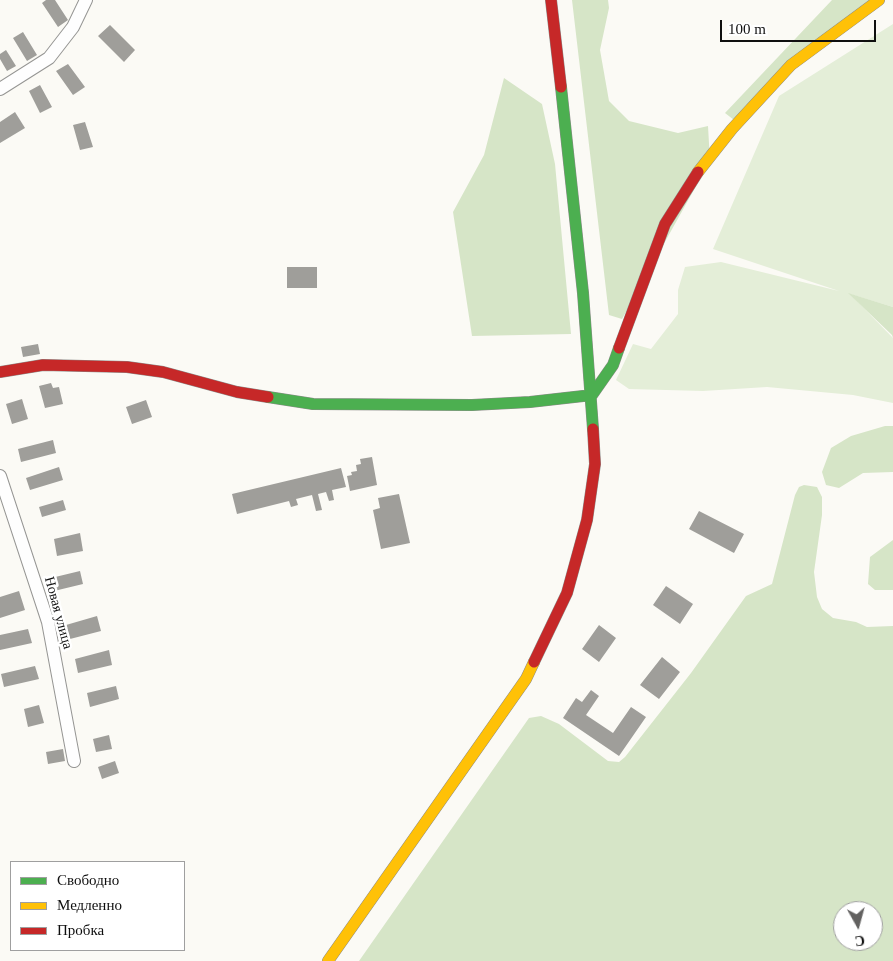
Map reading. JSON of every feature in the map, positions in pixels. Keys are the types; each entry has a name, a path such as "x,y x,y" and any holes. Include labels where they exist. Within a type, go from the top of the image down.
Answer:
{"street":[{"path":"0,89 49,58 73,27 86,0"},
{"path":"328,961 526,679 567,593 587,520 593,474 592,395 583,293 551,0"},
{"path":"0,372 43,364 127,367 163,372 237,392 313,404 472,405 530,402 592,395 613,365 665,224 689,184 732,129 791,65 879,0"},
{"name":"Новая улица","path":"0,476 48,622 74,761"}],"green space":[{"path":"572,0 608,0 609,8 600,50 609,101 629,121 678,133 708,126 710,161 622,319 609,315"},
{"path":"832,0 875,0 734,120 725,113"},
{"path":"893,24 893,307 850,294 893,338 893,403 853,395 767,387 703,391 629,389 616,380 633,344 651,349 678,314 678,290 685,267 721,262 839,291 713,249 779,96"},
{"path":"504,78 542,104 555,164 571,334 472,336 453,212 484,155"},
{"path":"848,293 893,307 893,338 892,335"},
{"path":"885,426 893,426 893,472 863,473 839,488 826,485 822,472 831,448 851,436"},
{"path":"804,485 817,487 822,497 822,515 814,572 817,597 822,609 833,618 856,622 867,627 893,626 893,961 359,961 529,718 541,716 559,724 608,761 619,762 625,757 691,673 746,596 772,584 795,495 799,487"},
{"path":"893,540 893,590 875,590 868,584 870,557"}],"building":[{"path":"46,0 55,0 68,20 58,27 42,3"},
{"path":"110,25 135,50 124,62 98,36"},
{"path":"23,32 37,55 27,61 13,38"},
{"path":"6,50 16,66 7,71 0,59 0,54"},
{"path":"68,64 85,87 73,95 56,71"},
{"path":"40,85 52,107 40,113 29,91"},
{"path":"15,112 25,128 0,143 0,122"},
{"path":"85,122 93,147 80,150 73,125"},
{"path":"287,267 317,267 317,288 287,288"},
{"path":"38,344 40,354 23,357 21,347"},
{"path":"51,383 53,388 59,387 63,404 45,408 39,386"},
{"path":"22,399 28,419 12,424 6,404"},
{"path":"146,400 152,417 132,424 126,407"},
{"path":"53,440 56,453 21,462 18,449"},
{"path":"372,457 377,485 350,491 347,476 352,475 351,472 357,471 356,465 361,464 360,459"},
{"path":"59,467 63,480 30,490 26,478"},
{"path":"341,468 346,487 332,490 334,500 329,501 326,492 318,494 322,510 316,511 312,495 296,499 298,505 291,507 289,501 237,514 232,494"},
{"path":"399,494 410,543 381,549 373,510 380,508 378,498"},
{"path":"63,500 66,510 42,517 39,507"},
{"path":"699,511 744,534 734,553 689,529"},
{"path":"80,533 83,551 57,556 54,539"},
{"path":"80,571 83,584 54,591 51,578"},
{"path":"666,586 693,604 680,624 653,605"},
{"path":"19,591 25,610 0,618 0,597"},
{"path":"97,616 101,631 70,639 66,625"},
{"path":"599,625 616,638 599,662 582,649"},
{"path":"28,629 32,643 0,650 0,635"},
{"path":"109,650 112,665 78,673 75,659"},
{"path":"662,657 680,672 659,699 640,685"},
{"path":"35,666 39,679 4,687 1,674"},
{"path":"116,686 119,699 90,707 87,693"},
{"path":"591,690 599,696 586,715 613,733 631,707 646,717 619,756 563,718 576,698 582,702"},
{"path":"39,705 44,723 28,727 24,709"},
{"path":"109,735 112,749 96,752 93,739"},
{"path":"63,749 65,761 48,764 46,752"},
{"path":"115,761 119,773 102,779 98,767"}],"traffic: fast":[{"path":"561,87 583,293 593,429"},
{"path":"268,397 313,404 472,405 530,402 592,395 613,365 619,348"}],"traffic: slow":[{"path":"698,172 732,129 791,65 879,0"},
{"path":"328,961 526,679 534,662"}],"traffic: jam":[{"path":"551,0 561,87"},
{"path":"619,348 665,224 698,172"},
{"path":"0,372 43,365 127,367 163,372 237,392 268,397"},
{"path":"534,662 567,593 587,520 595,464 593,429"}]}
